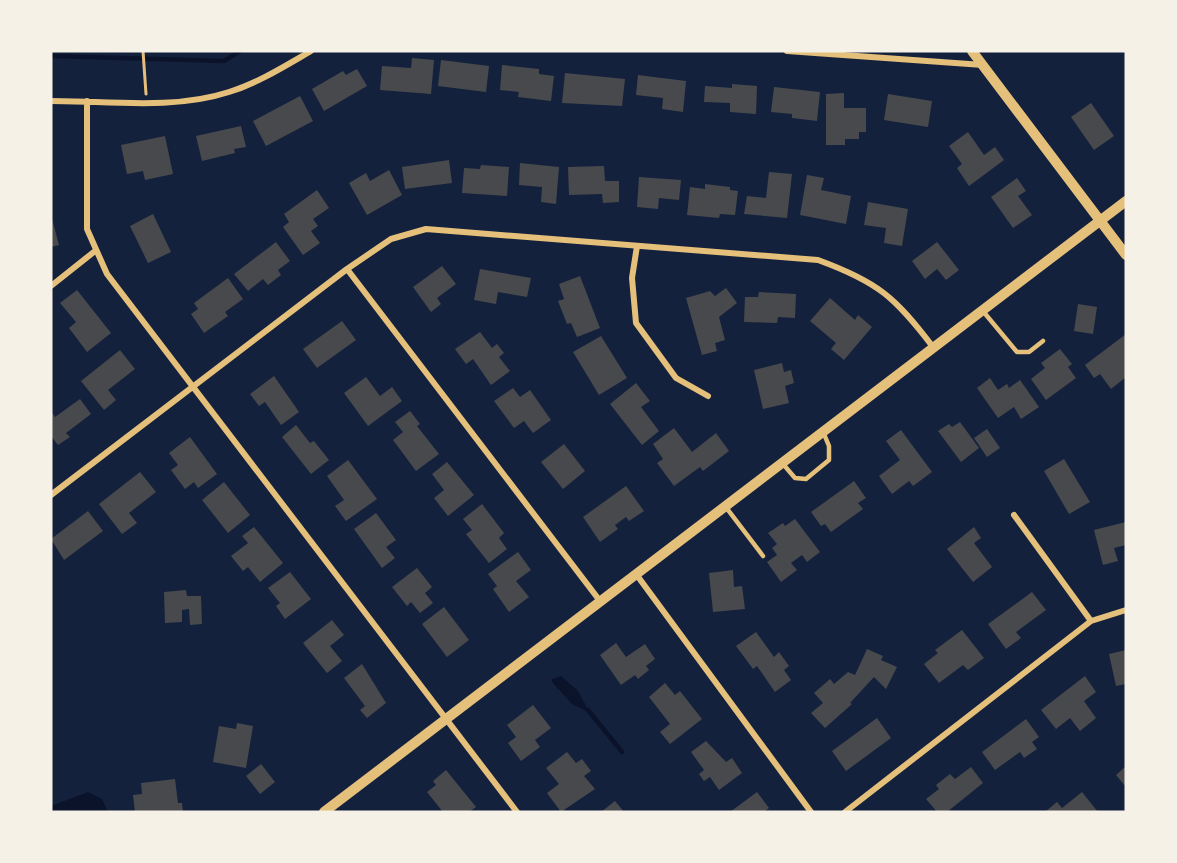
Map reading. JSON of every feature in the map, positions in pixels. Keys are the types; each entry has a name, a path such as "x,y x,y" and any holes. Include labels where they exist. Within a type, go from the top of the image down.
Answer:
{"street":[{"path":"51,101 172,102 228,92 260,80 311,51"},
{"path":"787,51 983,65"},
{"path":"972,51 1126,255"},
{"path":"87,101 87,229 107,274 518,812"},
{"path":"324,812 1126,201"},
{"path":"51,495 347,269 391,239 426,229 818,260 855,274 881,288 908,314 933,347"},
{"path":"637,246 632,278 636,324 676,378 708,396"},
{"path":"51,286 95,251"},
{"path":"347,269 600,601"},
{"path":"1014,515 1091,621"},
{"path":"636,574 811,812"},
{"path":"845,812 1091,621 1126,610"}],"lane":[{"path":"982,310 1017,352 1029,352 1043,341"},
{"path":"782,463 795,478 806,479 829,460 829,446 823,431"},
{"path":"725,506 763,556"}],"path":[{"path":"142,51 146,101"}],"water":[{"path":"561,676 578,691 590,713 572,704 552,682 552,679"},
{"path":"88,792 102,799 108,812 51,812 51,806"}],"building":[{"path":"412,58 434,60 431,94 380,90 382,66 411,68"},
{"path":"441,60 489,66 486,92 438,86"},
{"path":"502,65 539,69 539,74 554,76 551,101 518,97 519,92 500,90"},
{"path":"357,69 367,86 324,111 312,89 343,71 346,75"},
{"path":"565,73 625,79 622,106 562,103"},
{"path":"638,75 686,81 683,112 662,109 663,98 636,95"},
{"path":"732,84 757,86 756,114 730,112 730,103 704,102 705,86 732,88"},
{"path":"774,87 820,92 817,121 792,118 792,114 771,112"},
{"path":"844,93 844,108 866,108 866,132 859,132 859,139 845,139 845,145 826,145 826,94"},
{"path":"888,94 932,101 928,127 884,120"},
{"path":"300,96 313,121 266,146 253,121"},
{"path":"1091,103 1114,136 1094,150 1071,117"},
{"path":"241,126 246,147 234,149 235,153 202,161 196,136"},
{"path":"968,132 984,155 995,147 1004,160 969,186 957,168 962,164 949,146"},
{"path":"165,136 173,174 145,180 143,171 127,174 121,145"},
{"path":"449,160 452,183 405,189 402,167"},
{"path":"520,163 559,167 556,204 541,202 542,187 519,185"},
{"path":"481,165 509,167 507,196 462,193 464,168 480,169"},
{"path":"604,166 605,181 619,181 619,202 603,203 602,194 569,195 568,167"},
{"path":"389,170 402,195 367,215 349,183 366,173 370,181"},
{"path":"769,172 792,174 787,218 744,214 747,196 766,198"},
{"path":"807,175 824,178 821,190 851,196 846,224 800,215"},
{"path":"639,177 681,180 679,200 659,198 658,209 637,207"},
{"path":"1017,178 1026,191 1018,196 1032,215 1013,228 991,197"},
{"path":"705,184 730,187 730,190 738,191 735,215 720,214 719,218 687,215 690,187 705,189"},
{"path":"317,190 329,208 313,219 318,226 311,231 320,243 303,255 283,227 289,222 284,214"},
{"path":"868,202 908,209 902,246 884,243 886,228 864,225"},
{"path":"153,214 171,252 148,263 130,226"},
{"path":"51,215 59,245 51,247"},
{"path":"276,242 290,261 278,270 281,275 268,285 263,279 248,291 234,274"},
{"path":"937,242 959,270 946,280 937,269 925,279 912,261"},
{"path":"442,266 456,284 437,298 441,304 431,312 413,287"},
{"path":"480,269 531,278 527,297 498,292 496,304 474,300"},
{"path":"580,276 600,328 577,337 571,323 567,324 558,301 564,299 559,284"},
{"path":"228,278 243,299 225,312 228,316 204,333 191,314 198,309 194,303"},
{"path":"726,288 737,303 719,317 725,340 715,343 717,351 702,355 686,298 710,291 715,296"},
{"path":"77,290 111,333 87,352 69,328 76,322 60,303"},
{"path":"759,292 796,294 795,318 778,317 777,323 744,322 745,297 758,297"},
{"path":"830,298 855,320 858,315 872,327 844,360 831,349 836,343 810,321"},
{"path":"1078,304 1097,307 1093,334 1074,331"},
{"path":"342,321 356,340 317,368 303,349"},
{"path":"480,332 492,348 497,344 504,353 499,357 510,371 491,385 473,359 466,364 455,349"},
{"path":"1126,334 1126,377 1111,389 1100,374 1094,378 1085,365"},
{"path":"601,336 627,378 599,395 573,352"},
{"path":"1060,349 1072,364 1068,367 1076,378 1046,400 1031,379 1045,368 1041,363"},
{"path":"120,350 135,369 108,390 116,400 104,410 81,381"},
{"path":"782,363 784,372 791,370 794,383 785,386 789,403 763,409 754,370"},
{"path":"274,376 299,412 281,425 265,402 259,406 250,394"},
{"path":"366,377 380,396 392,387 402,401 368,426 344,393"},
{"path":"990,378 998,390 1007,384 1009,388 1020,380 1039,407 1021,419 1014,407 998,418 977,388"},
{"path":"636,383 650,401 641,407 659,431 642,445 610,404"},
{"path":"513,388 520,397 530,390 551,420 533,433 524,421 514,428 494,401"},
{"path":"80,399 91,414 66,433 70,437 58,445 51,436 51,411 55,417"},
{"path":"410,411 420,424 417,426 439,454 416,471 393,440 403,432 395,422"},
{"path":"960,422 979,448 961,462 938,431 949,424 952,427"},
{"path":"296,425 310,443 314,441 329,460 311,474 282,437"},
{"path":"674,428 692,452 716,433 729,451 703,471 700,467 674,486 657,463 663,459 653,444"},
{"path":"987,429 1000,448 987,457 974,438"},
{"path":"901,430 932,472 913,486 909,481 892,494 879,476 900,460 886,441"},
{"path":"190,437 217,474 198,488 194,482 185,489 171,470 178,465 169,453"},
{"path":"564,444 585,471 563,489 541,462"},
{"path":"1064,459 1090,502 1069,514 1044,471"},
{"path":"348,460 377,499 346,521 335,506 344,500 327,476"},
{"path":"447,462 474,495 448,516 434,498 444,490 432,474"},
{"path":"140,472 156,492 129,513 137,523 122,534 99,504"},
{"path":"854,481 866,498 858,503 863,509 831,532 825,524 821,526 811,512"},
{"path":"224,482 250,515 228,533 202,500"},
{"path":"626,486 644,511 629,521 626,517 615,525 618,529 600,542 583,517"},
{"path":"482,504 504,533 499,538 507,549 489,563 466,534 472,530 463,519"},
{"path":"88,511 103,531 64,560 51,539"},
{"path":"376,513 396,540 386,547 395,558 382,568 354,529"},
{"path":"795,519 820,552 807,562 802,555 791,563 797,570 781,582 767,562 777,555 772,548 777,544 768,533 783,523 785,526"},
{"path":"1126,522 1126,545 1114,548 1118,561 1103,565 1094,530"},
{"path":"254,527 283,563 260,582 248,567 243,571 231,556 248,543 242,536"},
{"path":"974,527 981,538 974,543 992,567 973,582 947,549"},
{"path":"518,552 531,570 516,581 529,597 509,612 493,589 497,586 488,574"},
{"path":"417,568 432,587 425,593 433,603 420,613 411,602 407,606 392,587"},
{"path":"733,570 734,587 742,586 745,609 713,612 709,573"},
{"path":"290,572 311,599 285,619 276,606 280,603 268,588"},
{"path":"186,590 187,596 201,596 202,624 190,625 189,609 182,610 182,622 165,623 164,592"},
{"path":"1032,592 1046,610 1016,632 1021,638 1006,649 988,624"},
{"path":"444,607 469,640 447,657 422,624"},
{"path":"332,620 344,635 330,646 342,661 327,673 303,643"},
{"path":"962,630 984,658 968,670 963,665 939,683 924,664 938,653 935,650"},
{"path":"756,632 774,657 779,652 789,666 784,670 791,680 775,692 757,666 753,669 736,646"},
{"path":"616,643 626,657 645,644 655,659 646,666 649,670 638,679 635,675 621,685 600,655"},
{"path":"867,649 883,656 881,660 897,667 886,689 874,677 850,703 852,704 825,728 811,713 823,703 814,693 830,679 834,684 848,672 855,675"},
{"path":"1126,650 1126,684 1116,686 1109,654"},
{"path":"362,664 386,703 367,718 360,710 365,706 344,678"},
{"path":"1085,676 1096,692 1084,701 1096,718 1080,731 1070,718 1056,729 1041,710"},
{"path":"665,683 675,695 680,691 702,719 670,744 660,732 670,724 649,697"},
{"path":"533,705 551,728 535,740 540,747 521,761 508,743 516,737 507,725"},
{"path":"877,718 891,738 846,771 832,751"},
{"path":"1026,719 1039,737 1032,742 1037,749 1024,758 1020,752 995,770 982,752"},
{"path":"237,723 253,726 246,768 213,762 219,726 236,729"},
{"path":"706,741 726,762 732,758 742,773 719,790 710,777 704,781 699,774 704,770 691,752"},
{"path":"567,752 576,763 582,759 591,771 584,776 595,789 561,812 547,793 559,784 546,768"},
{"path":"261,764 275,782 260,794 246,776"},
{"path":"1126,766 1126,787 1116,775"},
{"path":"971,767 983,783 947,812 937,812 926,799 939,789 936,785 950,774 955,779"},
{"path":"446,770 476,807 469,812 443,812 427,792 436,785 433,781"},
{"path":"175,779 178,803 182,803 183,812 135,812 133,795 142,794 141,783"},
{"path":"757,792 769,808 764,812 730,812"},
{"path":"1082,792 1098,812 1045,812 1057,802 1062,808"},
{"path":"615,801 624,812 601,812"}],"waterway":[{"path":"51,56 224,61 240,51"},
{"path":"588,710 622,752"}]}
